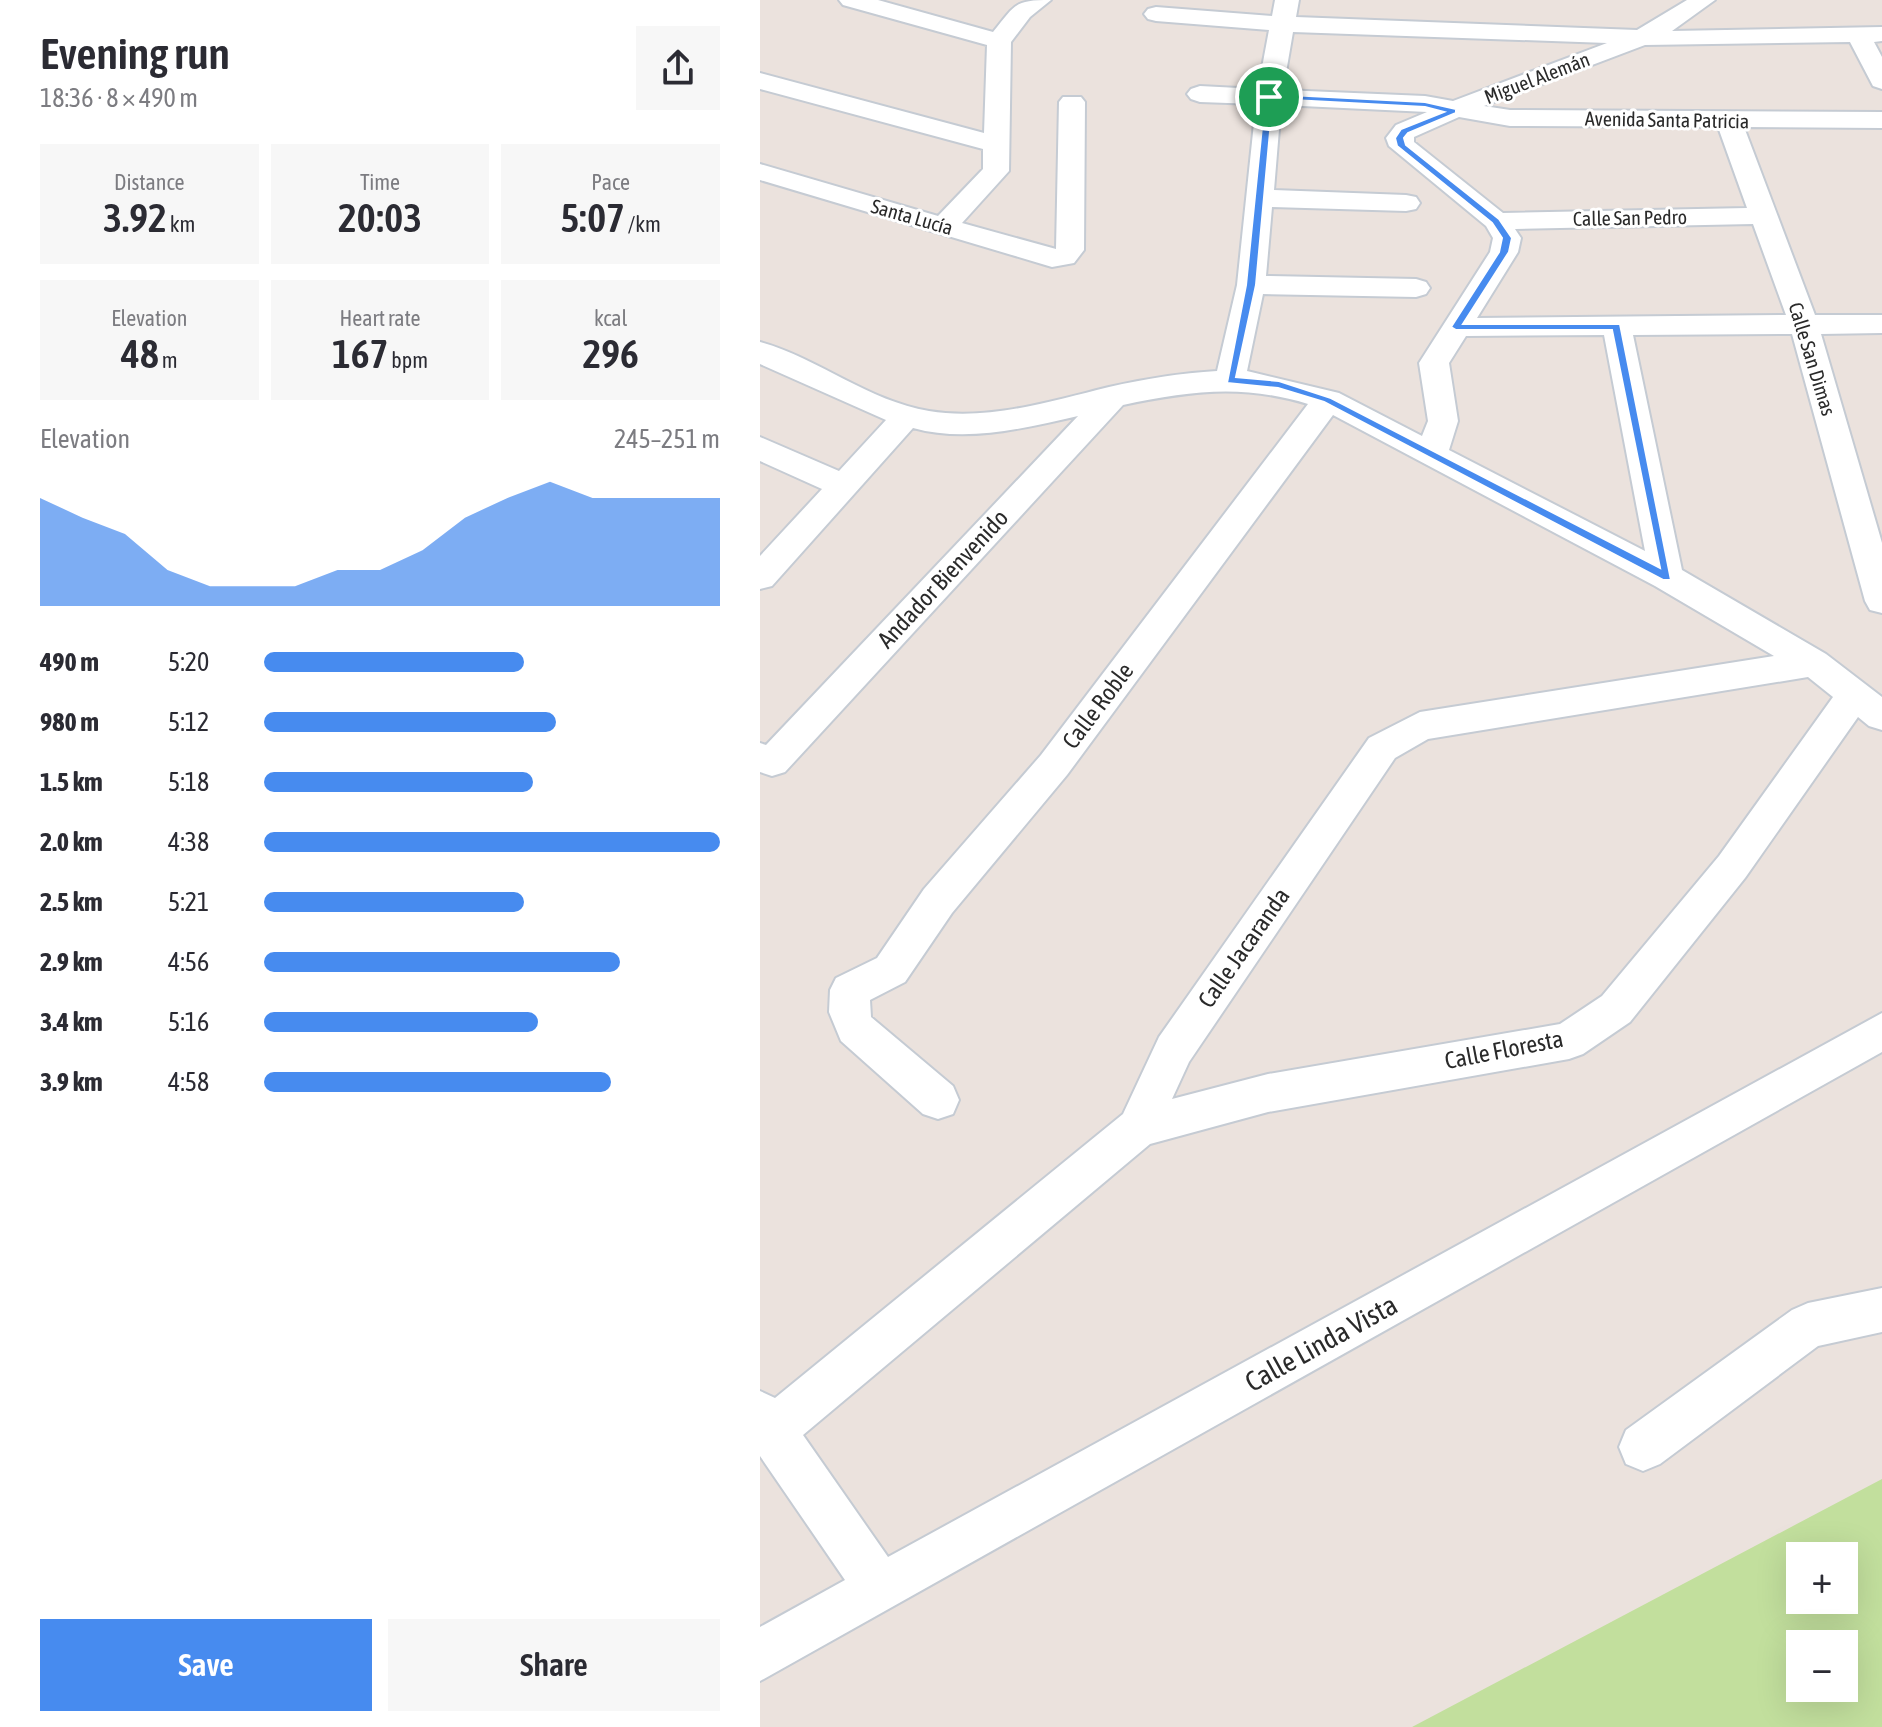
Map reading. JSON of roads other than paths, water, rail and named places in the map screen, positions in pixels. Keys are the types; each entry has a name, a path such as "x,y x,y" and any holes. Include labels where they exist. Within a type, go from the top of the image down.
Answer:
{"street":[{"path":"851,0 900,6 999,41"},
{"path":"943,226 996,171 999,41 1022,12 1039,0"},
{"name":"Miguel Alemán","path":"1496,221 1402,146 1399,138 1405,131 1508,87 1649,36 1672,24 1703,0"},
{"path":"1230,380 1251,285 1269,97 1286,12"},
{"path":"1156,14 1286,12 1497,22 1694,39 1870,34 1882,81"},
{"path":"760,81 997,145"},
{"name":"Avenida Santa Patricia","path":"1200,94 1425,104 1452,111 1510,118 1882,120"},
{"name":"Santa Lucía","path":"760,172 1052,258 1064,257 1070,250 1072,102"},
{"name":"Calle San Dimas","path":"1729,121 1804,325 1882,601"},
{"path":"1258,198 1406,203"},
{"name":"Calle San Pedro","path":"1496,221 1765,216"},
{"path":"1432,454 1443,421 1434,363 1504,252 1507,238 1496,221"},
{"path":"1251,285 1416,288"},
{"path":"1456,327 1882,324"},
{"path":"1617,326 1667,577"},
{"path":"760,352 906,417 944,424 997,420 1190,382 1230,380 1279,385 1328,400 1667,577 1814,663 1869,704"},
{"name":"Andador Bienvenido","path":"766,759 1114,396"},
{"name":"Calle Roble","path":"938,1100 855,1028 849,1012 850,990 891,970 938,901 1054,765 1328,400"},
{"path":"760,577 906,417"},
{"path":"760,448 842,485"},
{"name":"Calle Jacaranda","path":"766,1423 1138,1128 1174,1050 1382,748 1420,726 1814,663"},
{"name":"Calle Floresta","path":"1138,1128 1268,1093 1569,1041 1616,1009 1869,704"},
{"name":"Calle Linda Vista","path":"760,1655 1882,1031"},
{"path":"1643,1447 1808,1326 1882,1310"},
{"path":"766,1423 880,1588"}]}
